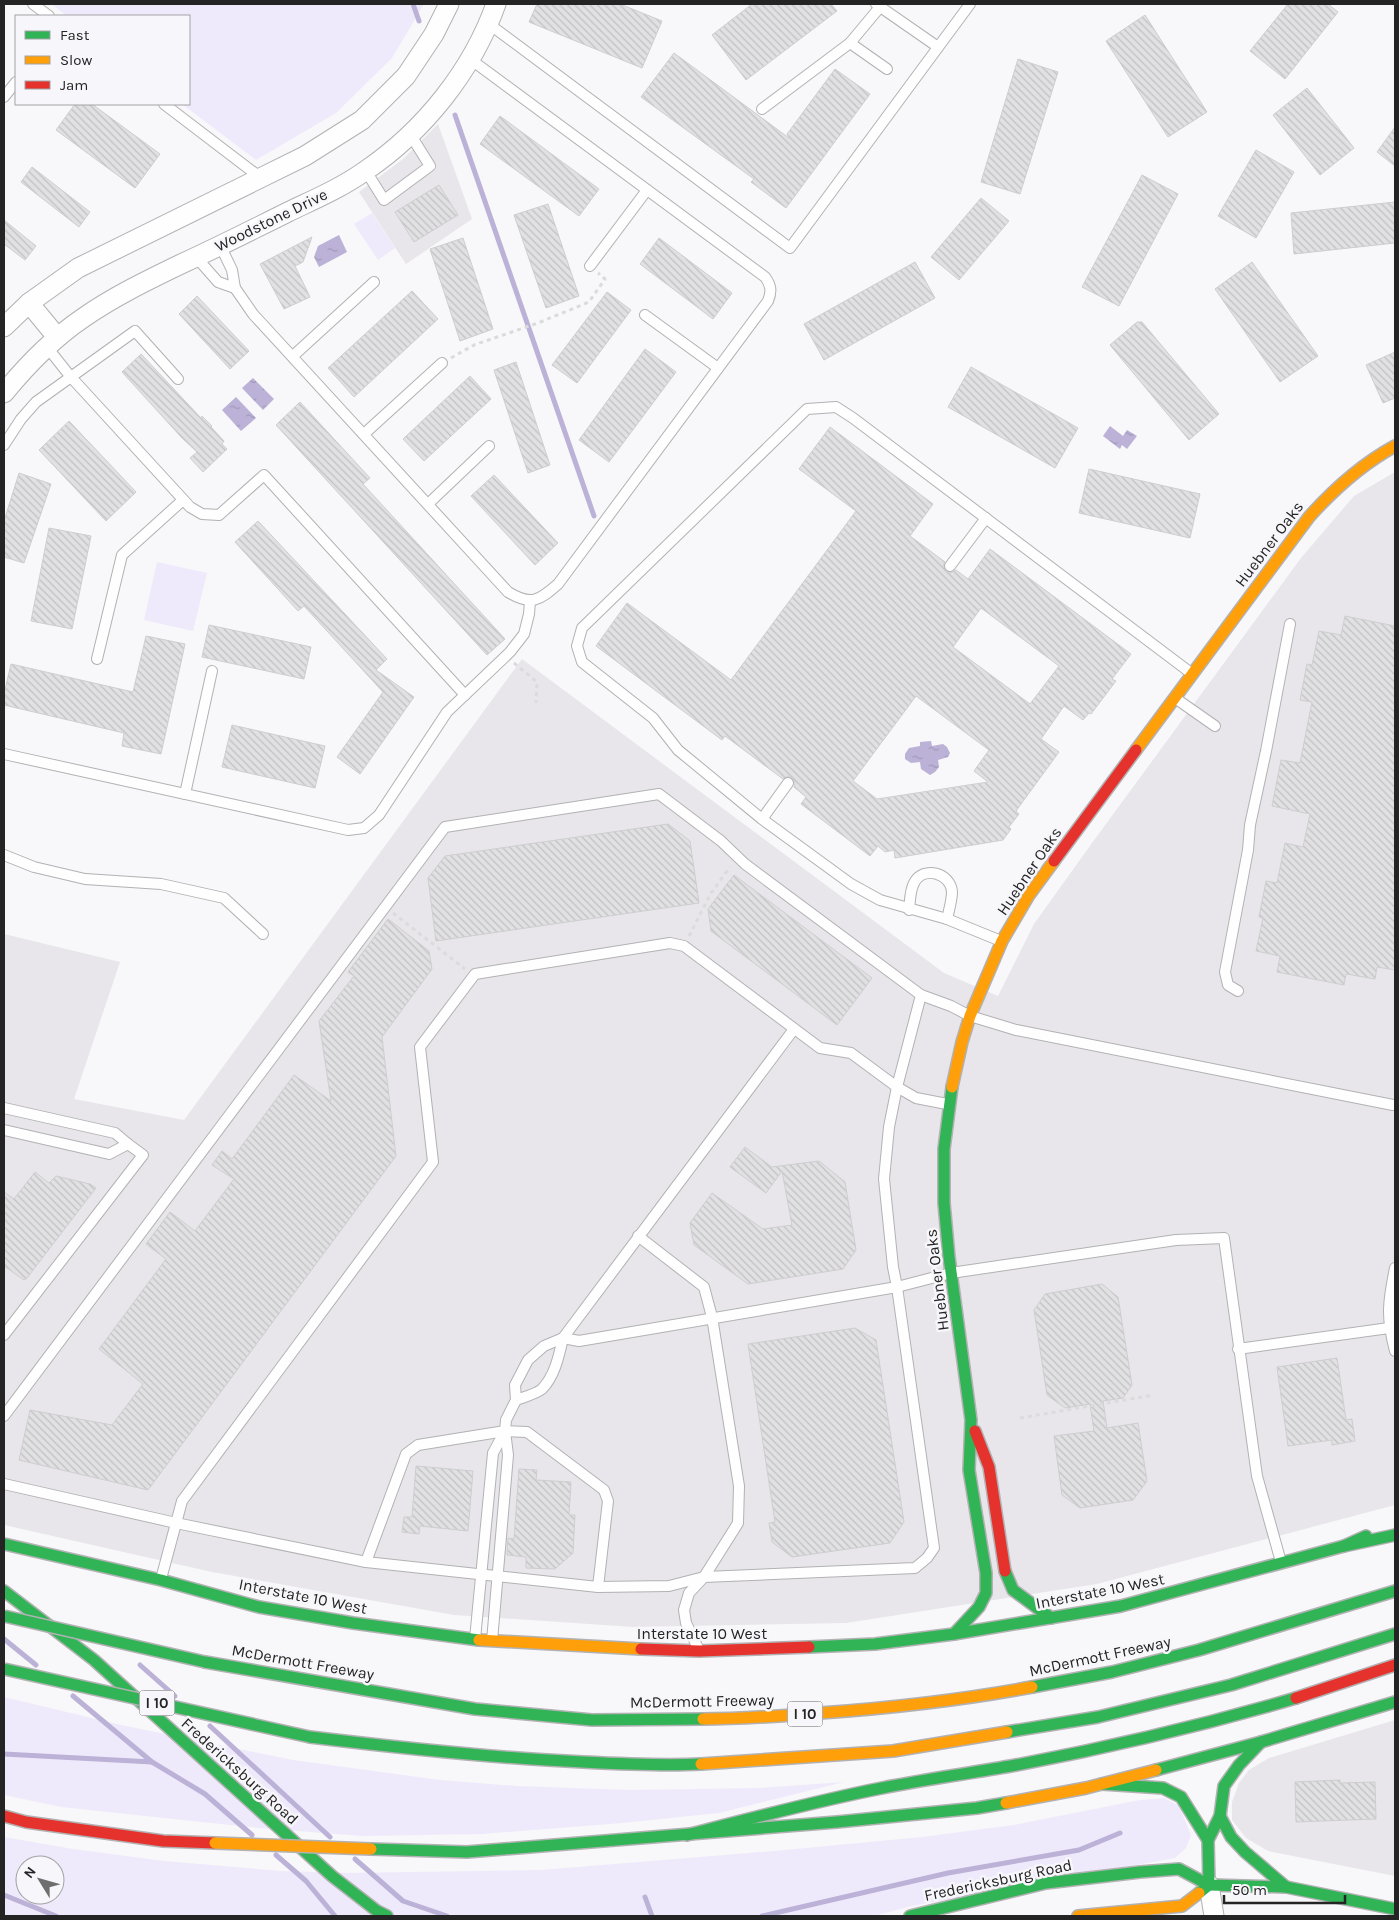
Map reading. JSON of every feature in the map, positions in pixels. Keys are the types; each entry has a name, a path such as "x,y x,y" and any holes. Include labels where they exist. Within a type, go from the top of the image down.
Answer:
{"main road":[{"name":"Huebner Oaks","path":"954,1634 979,1607 986,1593 986,1573 969,1470 971,1420 951,1273 944,1203 944,1149 949,1104 962,1042 970,1016 1002,941 1029,895 1299,529 1341,483 1365,464 1395,446"},
{"name":"Huebner Oaks","path":"971,1420 989,1467 1004,1569 1013,1590 1051,1618"},
{"name":"Interstate 10 West","path":"4,1544 161,1580 259,1607 353,1623 475,1640 590,1648 699,1651 875,1644 954,1634 1121,1606 1344,1546 1395,1524"},
{"path":"1344,1546 1395,1535"},
{"name":"Fredericksburg Road","path":"4,1591 94,1660 332,1876 382,1915"},
{"name":"McDermott Freeway","path":"4,1616 205,1662 475,1709 592,1720 736,1719 886,1708 1001,1693 1094,1675 1199,1650 1395,1591"},
{"name":"I 10","path":"4,1669 310,1737 443,1753 667,1766 893,1751 1098,1717 1231,1685 1395,1634"},
{"path":"687,1834 809,1803 912,1782 1031,1762 1174,1731 1350,1682 1395,1665"},
{"path":"4,1816 26,1822 163,1841 467,1852 837,1822 977,1808 1102,1784 1261,1742 1395,1702"},
{"path":"1078,1916 1182,1906 1209,1885 1208,1840 1220,1816 1224,1786 1238,1765 1261,1742"},
{"path":"1102,1784 1163,1788 1181,1797 1208,1840"},
{"path":"1220,1816 1231,1837 1245,1852 1286,1887"},
{"name":"Fredericksburg Road","path":"910,1916 1046,1883 1179,1869 1209,1885 1286,1887 1395,1909"}],"street":[{"path":"4,327 29,303 78,268 305,156 362,120 406,76 434,34 449,4"},
{"name":"Woodstone Drive","path":"4,393 26,366 52,342 83,318 128,290 342,186 392,151 447,95 489,24 496,4"},
{"path":"29,303 52,342"},
{"path":"1209,1885 1214,1916"}],"lane":[{"path":"33,4 48,15"},
{"path":"489,24 790,248 970,4"},
{"path":"762,110 850,43 878,5 938,47"},
{"path":"850,43 888,70"},
{"path":"220,245 232,270 235,288 253,314 508,592 518,598 530,601 543,598 558,584 768,300 771,293 770,283 765,277 470,59"},
{"path":"4,98 15,83"},
{"path":"165,105 261,178"},
{"path":"366,171 384,200 430,166 410,134"},
{"path":"590,266 647,190"},
{"path":"196,257 218,282 235,288"},
{"path":"293,356 374,282"},
{"path":"645,315 718,368"},
{"path":"4,445 36,402 134,331 178,379"},
{"path":"52,342 70,376 190,507 202,514 219,515 264,475 464,695"},
{"path":"364,434 442,363"},
{"path":"1002,941 947,919 909,910 880,900 851,884 762,819 678,750 653,718 582,662 577,646 582,628 806,409 836,407 854,418 1192,674"},
{"path":"428,504 490,446"},
{"path":"97,659 122,556 183,500"},
{"path":"950,566 986,518"},
{"path":"4,754 348,830 364,828 379,815 447,712 506,657 524,634 530,601"},
{"path":"1238,992 1228,985 1225,972 1248,850 1250,825 1290,624"},
{"path":"185,794 212,671"},
{"path":"1175,697 1215,726"},
{"path":"762,819 788,783"},
{"path":"4,1416 445,827 659,794 737,857 920,995 951,1006 970,1016 1016,1030 1393,1105"},
{"path":"4,855 34,867 85,878 161,884 224,898 263,934"},
{"path":"909,910 915,882 920,877 933,873 940,874 950,884 952,891 947,919"},
{"path":"161,1580 182,1501 433,1162 420,1047 475,974 670,942 684,946 820,1048 851,1053 897,1087 916,1098 949,1104"},
{"path":"4,1484 176,1523 366,1562 598,1588 669,1586 704,1577 915,1568 927,1558 934,1548 893,1267 884,1179 889,1127 920,995"},
{"path":"516,1400 541,1390 551,1376 563,1338 794,1029"},
{"path":"4,1108 115,1133 142,1155 4,1335"},
{"path":"4,1130 109,1154 128,1144"},
{"path":"638,1236 704,1288 712,1317 739,1486 738,1523 704,1577 689,1593 684,1610 686,1623 699,1651"},
{"path":"492,1641 508,1456 505,1431 506,1420 516,1400 515,1386 528,1360 544,1346 563,1338 579,1341 897,1287 951,1273 1176,1240 1224,1238 1257,1476 1282,1563"},
{"path":"1395,1268 1389,1300 1389,1328 1395,1351"},
{"path":"1238,1349 1389,1328"},
{"path":"366,1562 406,1454 418,1445 505,1431 527,1432 604,1490 608,1501 598,1588"},
{"path":"475,1640 493,1453 505,1431"}],"path":[{"path":"442,363 474,345 538,324 589,302 605,279 590,266"},
{"path":"506,657 537,682 536,703"},
{"path":"684,946 711,893 737,857"},
{"path":"385,907 474,976"},
{"path":"1020,1418 1154,1395"}],"shaded area":[{"path":"51,4 424,4 392,58 336,113 256,160 183,105 190,105 190,15 66,15"},
{"path":"438,124 472,219 406,264 359,192 403,159"},
{"path":"372,213 395,248 378,260 354,224"},
{"path":"1395,472 1395,1505 1097,1584 846,1623 633,1627 454,1615 212,1572 4,1525 4,934 120,962 74,1099 184,1120 522,659 944,973 998,996 1034,924 1301,558 1354,496"},
{"path":"157,562 207,573 193,631 144,620"},
{"path":"4,1697 121,1725 293,1760 440,1780 518,1786 631,1790 760,1788 844,1782 719,1813 482,1834 363,1836 258,1828 61,1807 4,1795"},
{"path":"1395,1720 1395,1876 1268,1851 1246,1838 1232,1820 1232,1802 1239,1783 1249,1770 1269,1758"},
{"path":"1164,1798 1179,1806 1191,1835 1186,1848 1175,1858 912,1906 874,1916 4,1916 4,1837 73,1849 164,1861 281,1871 345,1873 541,1870 922,1837 1014,1825 1140,1800"}],"water":[{"path":"339,235 347,252 319,267 314,257 318,246"},
{"path":"253,378 274,399 263,410 242,388"},
{"path":"236,397 256,418 241,431 222,410"},
{"path":"1110,426 1123,436 1127,430 1137,436 1127,449 1122,445 1120,449 1103,436"},
{"path":"931,741 932,746 943,744 950,753 948,757 938,760 939,767 930,775 921,769 920,762 911,763 905,759 905,754 909,748 920,746 920,742"}],"building":[{"path":"537,4 620,4 662,21 642,68 529,22"},
{"path":"752,4 831,4 837,11 746,80 712,35"},
{"path":"1288,4 1328,4 1338,12 1285,79 1250,51"},
{"path":"1145,15 1207,112 1168,137 1106,41"},
{"path":"674,53 789,138 787,134 835,69 870,94 786,208 751,182 754,179 641,97"},
{"path":"1018,59 1058,72 1020,194 981,182"},
{"path":"1307,88 1354,148 1320,175 1273,115"},
{"path":"74,105 93,105 160,154 135,188 56,130"},
{"path":"500,116 599,189 579,216 480,144"},
{"path":"1395,127 1395,166 1377,152"},
{"path":"1256,150 1294,172 1256,238 1218,216"},
{"path":"32,167 90,212 79,227 21,182"},
{"path":"1142,175 1178,194 1119,306 1082,287"},
{"path":"439,185 458,215 414,242 395,212"},
{"path":"981,198 1009,221 959,280 931,257"},
{"path":"1395,202 1395,243 1294,254 1291,213"},
{"path":"548,204 579,296 546,308 514,215"},
{"path":"4,220 36,246 25,260 4,244"},
{"path":"312,237 303,262 295,266 310,297 284,309 260,264"},
{"path":"463,238 493,329 460,341 430,249"},
{"path":"659,238 732,293 713,319 640,264"},
{"path":"915,262 935,298 824,360 804,324"},
{"path":"1252,262 1318,356 1280,382 1215,289"},
{"path":"412,291 438,319 354,397 328,368"},
{"path":"607,292 631,310 577,383 552,365"},
{"path":"197,296 249,351 230,369 179,314"},
{"path":"1137,322 1142,322 1219,414 1189,440 1110,345"},
{"path":"645,349 676,372 609,462 579,440"},
{"path":"1395,352 1395,398 1383,403 1366,365"},
{"path":"141,354 201,418 202,416 212,426 224,441 222,444 227,449 203,472 190,458 197,452 122,372"},
{"path":"516,362 550,465 528,473 494,370"},
{"path":"971,367 1078,428 1055,468 948,407"},
{"path":"470,376 491,399 424,461 403,439"},
{"path":"300,402 370,478 363,484 505,639 487,655 276,425"},
{"path":"69,421 136,492 106,521 39,450"},
{"path":"830,427 933,504 910,536 945,562 943,566 946,571 950,573 956,570 968,579 990,549 1131,654 1112,679 1116,681 1091,714 1089,713 1083,720 1064,706 1041,739 1059,752 1016,811 1019,814 1009,827 1011,829 1003,840 895,858 894,850 885,852 878,846 870,856 801,804 806,797 794,787 795,783 792,778 788,776 783,779 725,736 722,740 596,646 627,603 731,680 856,511 799,469","holes":["981,608 1059,666 1030,704 953,647","916,696 989,750 974,771 988,782 877,799 853,781"]},
{"path":"1089,469 1200,494 1190,538 1079,513"},
{"path":"19,473 51,484 24,563 4,557 4,521"},
{"path":"494,475 558,543 535,565 471,496"},
{"path":"258,521 387,659 376,670 414,697 360,774 337,757 383,692 304,606 298,611 235,542"},
{"path":"49,528 91,536 72,629 31,621"},
{"path":"1345,616 1395,626 1395,970 1377,967 1375,979 1346,974 1344,985 1277,972 1280,956 1256,951 1263,918 1259,917 1266,881 1277,883 1285,843 1303,847 1310,814 1272,806 1281,760 1300,763 1312,702 1300,700 1307,664 1312,665 1319,631 1341,635"},
{"path":"209,625 311,647 304,679 202,657"},
{"path":"146,636 185,644 161,754 122,746 124,733 4,705 4,694 11,664 133,692"},
{"path":"232,725 325,746 315,788 222,767"},
{"path":"668,824 690,841 699,903 436,941 428,878 445,856"},
{"path":"734,875 872,978 837,1025 711,931 708,909"},
{"path":"388,919 429,951 432,969 382,1037 396,1156 148,1490 19,1460 30,1410 112,1425 143,1384 99,1349 166,1259 146,1244 170,1212 195,1231 234,1179 212,1165 222,1151 232,1159 294,1075 331,1101 319,1021 354,976 348,972"},
{"path":"745,1147 772,1167 819,1161 845,1182 856,1250 843,1269 748,1284 694,1245 690,1223 712,1193 763,1229 792,1225 782,1171 766,1193 730,1167"},
{"path":"35,1172 49,1183 56,1176 90,1184 96,1188 24,1280 4,1266 4,1192 14,1199"},
{"path":"1102,1284 1118,1297 1132,1385 1123,1398 1103,1401 1107,1428 1138,1423 1147,1481 1133,1500 1080,1508 1062,1495 1054,1436 1094,1431 1090,1404 1065,1408 1047,1395 1034,1310 1045,1294"},
{"path":"855,1328 876,1340 904,1522 890,1543 792,1557 772,1542 769,1523 775,1522 748,1344"},
{"path":"1337,1358 1346,1420 1352,1419 1355,1441 1332,1445 1332,1440 1288,1446 1277,1367"},
{"path":"416,1466 473,1471 468,1531 420,1526 419,1534 402,1532 404,1517 412,1517"},
{"path":"519,1469 537,1470 536,1480 571,1482 569,1515 575,1515 573,1553 555,1569 526,1568 526,1557 507,1555 508,1538 514,1539"},
{"path":"1340,1780 1340,1783 1375,1782 1376,1819 1296,1822 1295,1782"}],"waterway":[{"path":"413,4 419,21"},
{"path":"455,115 594,516"},
{"path":"4,1639 36,1665"},
{"path":"140,1665 175,1696"},
{"path":"73,1696 152,1762 205,1794 252,1835"},
{"path":"210,1726 330,1837"},
{"path":"4,1754 152,1762"},
{"path":"762,1916 948,1873 1079,1850 1120,1833"},
{"path":"276,1855 306,1881 335,1916"},
{"path":"355,1859 403,1901 447,1916"},
{"path":"4,1895 56,1916"},
{"path":"645,1897 652,1916"}],"traffic: fast":[{"path":"952,1087 944,1149 944,1203 949,1257 971,1420 969,1470 986,1573 986,1593 979,1607 954,1634"},
{"path":"1344,1546 1395,1535"},
{"path":"809,1647 875,1644 954,1634 1121,1606 1344,1546 1366,1536"},
{"path":"4,1544 161,1580 259,1607 353,1623 479,1640"},
{"path":"1005,1571 1013,1590 1051,1618"},
{"path":"4,1591 94,1660 332,1876 377,1911 387,1916"},
{"path":"1032,1687 1112,1672 1199,1650 1395,1591"},
{"path":"4,1616 205,1662"},
{"path":"1007,1732 1098,1717 1231,1685 1395,1634"},
{"path":"205,1662 475,1709 592,1720 703,1719"},
{"path":"4,1669 310,1737"},
{"path":"687,1835 857,1793 1087,1751 1192,1726 1296,1698"},
{"path":"1156,1770 1261,1742 1395,1702"},
{"path":"310,1737 514,1758 627,1764 701,1764"},
{"path":"1261,1742 1239,1765 1224,1786 1220,1816 1208,1840 1209,1885 1286,1887 1395,1909"},
{"path":"1102,1784 1163,1788 1181,1797 1208,1840"},
{"path":"371,1849 467,1852 837,1822 977,1808 1006,1803"},
{"path":"1220,1816 1231,1837 1245,1852 1286,1887"},
{"path":"910,1916 1046,1883 1140,1872 1179,1869 1209,1885 1199,1893"}],"traffic: slow":[{"path":"1136,750 1309,517 1349,477 1395,446"},
{"path":"952,1087 970,1016 1002,941 1029,895 1054,861"},
{"path":"479,1640 641,1649"},
{"path":"703,1719 873,1709 953,1700 1032,1687"},
{"path":"701,1764 893,1751 1007,1732"},
{"path":"1006,1803 1086,1788 1156,1770"},
{"path":"215,1843 371,1849"},
{"path":"1078,1916 1182,1906 1199,1893"}],"traffic: jam":[{"path":"1054,861 1136,750"},
{"path":"975,1431 989,1467 1005,1571"},
{"path":"641,1649 699,1651 809,1647"},
{"path":"1296,1698 1395,1665"},
{"path":"4,1816 26,1822 163,1841 215,1843"}]}
